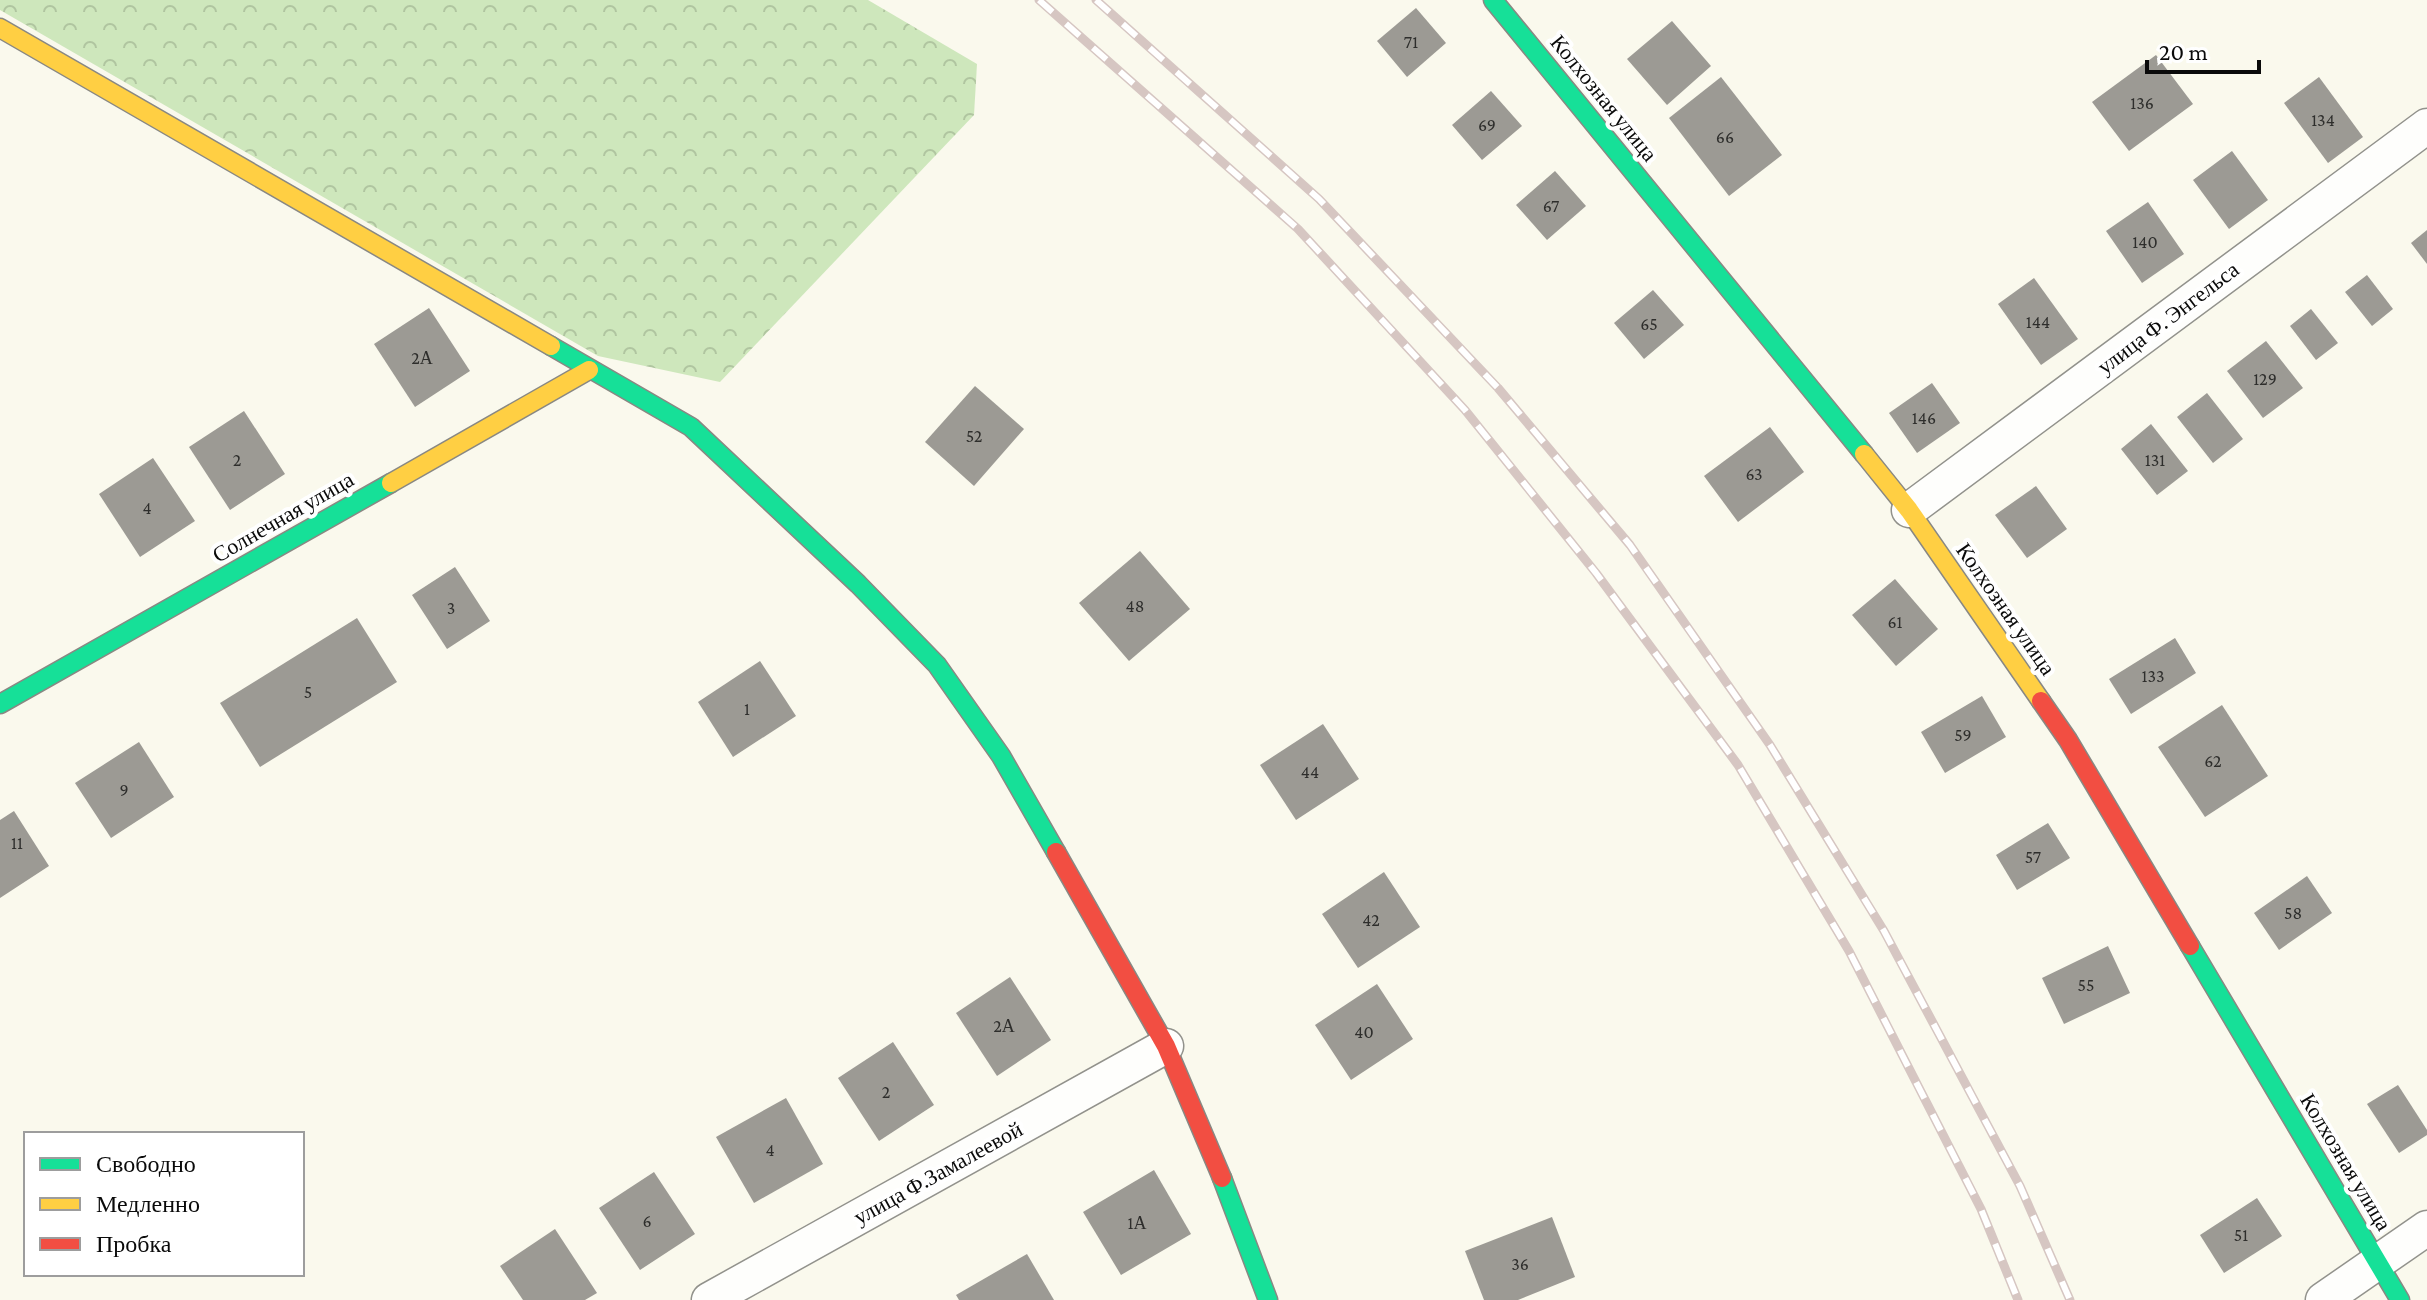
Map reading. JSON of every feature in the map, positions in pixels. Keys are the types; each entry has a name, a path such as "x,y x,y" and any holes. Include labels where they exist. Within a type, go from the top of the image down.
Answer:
{"street":[{"name":"Колхозная улица","path":"1493,0 1909,510 2068,740 2400,1300"},
{"path":"0,28 691,427 858,584 937,665 1001,756 1166,1046 1218,1166 1268,1300"},
{"name":"улица Ф. Энгельса","path":"1909,510 2427,126"},
{"name":"Солнечная улица","path":"0,704 589,370"},
{"name":"улица Ф.Замалеевой","path":"709,1300 1166,1046"},
{"path":"2323,1300 2427,1228"}],"green space":[{"path":"0,0 868,0 977,64 974,115 720,382 598,356 0,10"}],"building":[{"path":"1416,8 1446,43 1407,77 1377,41"},
{"path":"1672,21 1711,66 1667,105 1627,59"},
{"path":"2156,55 2193,104 2129,151 2092,102"},
{"path":"1721,77 1782,155 1729,196 1669,118"},
{"path":"2319,77 2363,137 2328,163 2284,103"},
{"path":"1491,91 1522,126 1482,160 1452,125"},
{"path":"2232,151 2268,200 2229,229 2193,180"},
{"path":"1555,171 1586,206 1547,240 1516,205"},
{"path":"2148,202 2184,254 2142,283 2106,231"},
{"path":"2427,230 2427,264 2411,243"},
{"path":"2367,275 2393,309 2372,326 2345,292"},
{"path":"2034,278 2078,339 2041,365 1998,304"},
{"path":"1653,290 1684,325 1644,359 1614,323"},
{"path":"429,308 470,371 415,407 374,344"},
{"path":"2311,309 2338,343 2316,360 2290,326"},
{"path":"2266,341 2303,388 2263,418 2227,371"},
{"path":"1932,383 1960,423 1917,453 1889,413"},
{"path":"975,386 1024,429 974,486 925,442"},
{"path":"2207,393 2243,439 2213,463 2177,417"},
{"path":"244,411 285,474 230,510 189,447"},
{"path":"2151,424 2188,471 2157,495 2121,449"},
{"path":"1770,427 1804,472 1738,522 1704,476"},
{"path":"153,458 195,521 140,557 99,494"},
{"path":"2036,486 2067,529 2027,558 1995,515"},
{"path":"1140,551 1190,609 1129,661 1079,603"},
{"path":"455,567 490,621 447,649 412,595"},
{"path":"1895,579 1938,629 1896,666 1852,615"},
{"path":"357,618 397,682 260,767 220,703"},
{"path":"2175,638 2196,673 2131,714 2109,679"},
{"path":"760,661 796,716 733,757 698,702"},
{"path":"1982,696 2006,737 1945,773 1921,732"},
{"path":"2222,705 2268,776 2205,817 2158,747"},
{"path":"1323,724 1359,779 1296,820 1260,765"},
{"path":"139,742 174,797 111,838 75,783"},
{"path":"14,811 49,866 0,898 0,820"},
{"path":"2048,823 2070,858 2017,890 1996,855"},
{"path":"1384,872 1420,927 1358,968 1322,914"},
{"path":"2307,876 2332,913 2279,950 2254,913"},
{"path":"2108,946 2130,993 2064,1024 2042,978"},
{"path":"1010,977 1051,1040 997,1076 956,1013"},
{"path":"1377,984 1413,1039 1351,1080 1315,1025"},
{"path":"893,1042 934,1105 879,1141 838,1078"},
{"path":"2398,1085 2427,1130 2427,1135 2399,1153 2367,1104"},
{"path":"786,1098 823,1164 754,1203 716,1137"},
{"path":"1154,1170 1191,1234 1121,1275 1083,1212"},
{"path":"654,1172 695,1234 640,1270 599,1208"},
{"path":"2257,1198 2282,1236 2224,1273 2200,1235"},
{"path":"1552,1217 1575,1277 1518,1300 1484,1300 1465,1251"},
{"path":"555,1229 597,1293 585,1300 523,1300 500,1266"},
{"path":"1027,1254 1054,1300 959,1300 956,1295"}],"railway":[{"path":"1039,0 1298,229 1465,410 1596,573 1738,765 1849,951 1981,1209 2018,1300"},
{"path":"1096,0 1319,199 1498,388 1630,545 1770,745 1884,931 2020,1186 2070,1300"}],"traffic: fast":[{"path":"1493,0 1864,454"},
{"path":"551,346 691,427 858,584 937,665 1001,756 1056,852"},
{"path":"0,704 391,483"},
{"path":"2190,946 2400,1300"},
{"path":"1222,1178 1268,1300"}],"traffic: slow":[{"path":"0,28 551,346"},
{"path":"391,483 589,370"},
{"path":"1864,454 1909,510 2041,701"}],"traffic: jam":[{"path":"2041,701 2068,740 2190,946"},
{"path":"1056,852 1166,1046 1222,1178"}]}
